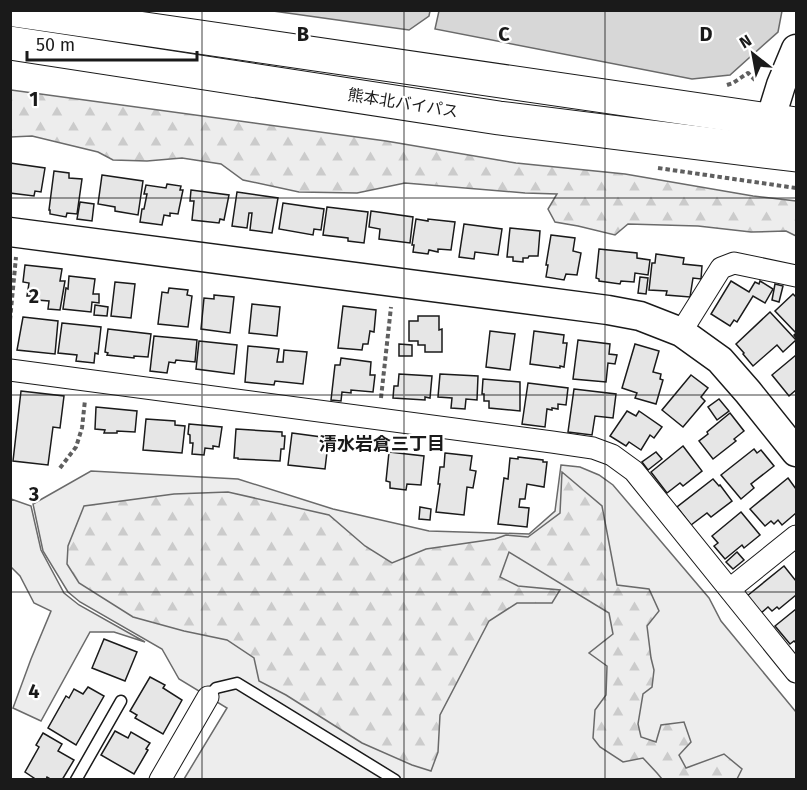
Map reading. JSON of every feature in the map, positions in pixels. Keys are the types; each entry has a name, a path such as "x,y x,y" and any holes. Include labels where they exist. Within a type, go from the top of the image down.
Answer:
{"highway":[{"name":"熊本北バイパス","path":"14,10 776,131 796,156"},
{"name":"熊本北バイパス","path":"10,43 499,118 776,131"}],"street":[{"path":"776,131 783,78 796,49"},
{"path":"10,232 640,316 681,332 720,360 796,452"},
{"path":"681,332 722,268 734,263 796,276"},
{"path":"10,370 593,448 612,455 634,471 796,672"},
{"path":"730,590 796,536"},
{"path":"160,780 208,697"}],"lane":[{"path":"208,697 216,688 237,683 395,780"},
{"path":"76,780 121,701"}],"path":[{"path":"10,320 14,281"},
{"path":"383,382 391,305"},
{"path":"60,468 76,447 82,428 86,380"}],"shaded area":[{"path":"439,10 782,11 778,32 730,75 692,79 435,29"},
{"path":"273,11 430,11 429,16 409,30"},
{"path":"561,465 580,467 599,475 613,485 709,598 721,621 796,712 796,779 184,779 227,708 179,679 162,649 80,602 68,592 43,551 33,504 91,471 238,479 333,509 429,531 529,534 555,511"},
{"path":"11,499 31,506 41,550 64,593 79,605 145,642 114,632 90,632 41,721 13,708 51,611 34,603 20,576 11,567"}],"green space":[{"path":"11,90 386,141 516,163 625,174 796,201 796,236 786,231 751,232 698,226 628,224 615,235 555,222 548,209 557,194 405,183 357,193 299,192 243,180 221,164 182,158 147,161 113,160 98,152 32,136 11,137"},
{"path":"562,472 602,506 617,585 649,589 659,611 647,626 654,670 652,687 643,694 638,724 641,737 656,742 661,725 684,722 691,742 679,755 686,768 724,754 742,769 737,779 662,779 643,758 623,762 600,747 593,738 595,710 606,695 607,666 589,653 613,634 609,613 509,552 500,577 518,586 560,590 552,603 517,603 489,621 440,715 438,752 431,771 362,743 286,695 259,681 254,658 227,640 133,617 79,583 67,564 68,546 84,506 174,494 228,492 329,515 365,546 392,563 426,549 495,539 506,535 528,537 560,513"}],"building":[{"path":"10,163 45,168 41,192 35,191 34,196 10,193"},
{"path":"54,171 69,173 69,178 82,179 77,214 67,213 66,217 50,214"},
{"path":"102,175 143,181 138,215 115,211 115,207 98,204"},
{"path":"167,184 181,186 180,190 183,190 178,214 164,215 162,225 140,222 147,194 144,194 146,185 166,188"},
{"path":"191,190 229,195 224,220 220,219 219,223 192,220 194,201 190,201"},
{"path":"237,192 278,198 272,233 250,230 252,213 249,213 247,228 232,226"},
{"path":"80,202 94,204 92,221 77,219"},
{"path":"283,203 324,209 321,230 314,229 313,235 279,229"},
{"path":"327,207 368,212 364,243 348,241 348,238 323,235"},
{"path":"371,211 413,217 410,243 379,239 380,229 369,227"},
{"path":"416,219 455,222 451,250 438,249 438,252 429,250 428,254 413,252"},
{"path":"464,224 502,229 498,255 475,252 474,259 459,257"},
{"path":"510,228 540,231 538,256 523,258 523,262 513,261 513,257 507,257"},
{"path":"551,235 575,238 573,251 581,253 577,275 566,274 564,280 546,277"},
{"path":"599,249 637,253 637,258 650,260 648,275 635,273 634,282 621,281 620,284 599,281 596,278"},
{"path":"656,254 684,258 683,264 702,266 701,279 693,278 690,297 666,295 667,291 649,290 652,263 655,263"},
{"path":"25,265 62,269 60,281 65,281 60,310 48,309 49,301 37,300 37,296 27,296 29,283 23,282"},
{"path":"69,276 95,279 93,294 99,294 99,303 92,302 91,312 63,309"},
{"path":"640,277 648,278 646,294 638,293"},
{"path":"731,281 749,292 755,282 759,284 760,281 773,289 765,303 753,296 737,322 734,320 730,326 711,314"},
{"path":"115,282 135,284 131,318 111,316"},
{"path":"775,284 783,286 779,302 772,300"},
{"path":"169,288 188,290 187,295 192,296 188,327 158,324 162,292 168,293"},
{"path":"793,294 796,297 796,333 775,311"},
{"path":"214,295 234,297 230,333 201,329 204,298 214,299"},
{"path":"252,304 280,307 277,336 249,333"},
{"path":"95,305 108,307 107,316 94,315"},
{"path":"343,306 376,310 374,332 370,331 368,344 363,344 362,350 338,348"},
{"path":"770,312 796,340 783,352 777,345 753,366 736,344"},
{"path":"418,316 439,316 439,330 442,329 442,352 425,352 425,345 418,345 418,341 409,341 409,321 418,321"},
{"path":"23,317 58,321 55,354 17,350"},
{"path":"62,323 101,327 98,354 95,353 94,363 76,361 77,355 58,353"},
{"path":"108,329 151,334 148,357 107,355 108,353 105,352"},
{"path":"490,331 515,334 510,370 486,367"},
{"path":"534,331 564,335 563,343 567,343 564,367 530,364"},
{"path":"154,336 197,340 195,362 176,360 175,363 169,362 167,373 150,371"},
{"path":"578,340 610,344 609,354 617,355 615,364 608,363 606,382 573,379"},
{"path":"199,341 237,345 234,374 196,369"},
{"path":"399,344 412,345 412,356 399,356"},
{"path":"635,344 659,351 653,372 661,374 660,379 663,380 656,404 635,398 637,393 622,388"},
{"path":"248,346 279,349 277,362 283,362 284,350 307,352 303,384 275,381 274,385 245,382"},
{"path":"796,355 796,390 789,396 772,375"},
{"path":"341,358 371,362 370,375 375,375 373,392 351,390 351,393 342,392 341,401 331,400 335,365 340,365"},
{"path":"399,374 432,376 430,398 425,397 425,400 393,398 394,386 398,386"},
{"path":"440,374 478,376 477,400 466,399 465,409 451,408 452,398 438,397"},
{"path":"691,375 708,388 701,397 705,401 683,427 662,410"},
{"path":"483,379 520,382 520,411 489,408 489,401 484,401 484,394 482,394"},
{"path":"528,383 568,388 566,405 558,404 558,409 547,409 545,427 522,424"},
{"path":"574,389 616,394 613,418 595,416 592,435 568,432"},
{"path":"21,391 64,396 60,428 53,427 48,465 13,461"},
{"path":"719,399 729,411 717,420 708,407"},
{"path":"96,407 137,411 135,432 104,433 105,430 95,429"},
{"path":"627,411 636,416 639,411 662,427 654,438 650,435 641,450 629,442 626,446 610,436"},
{"path":"730,413 744,431 734,439 736,441 713,459 699,441"},
{"path":"146,419 175,421 175,425 185,426 182,453 143,450"},
{"path":"189,424 222,427 219,447 205,448 204,455 192,454 193,443 190,443 188,434"},
{"path":"236,429 282,432 282,436 285,436 280,461 234,458"},
{"path":"292,433 329,438 335,441 334,453 327,452 325,469 288,465"},
{"path":"683,446 702,471 683,486 680,483 667,493 651,472"},
{"path":"754,449 757,453 761,450 774,466 751,484 754,488 741,499 721,475"},
{"path":"389,452 424,456 421,485 407,484 406,490 390,488 390,482 386,481"},
{"path":"656,452 662,459 648,470 642,462"},
{"path":"445,453 472,456 470,470 476,471 473,488 467,487 464,515 436,512 440,467 444,467"},
{"path":"518,457 547,462 544,487 527,484 525,499 520,499 519,507 529,508 527,527 498,524 504,478 508,479 510,458 518,459"},
{"path":"788,478 796,489 796,513 782,525 778,520 774,524 771,521 765,526 750,509"},
{"path":"713,479 732,501 711,517 707,513 691,525 677,507"},
{"path":"420,507 431,509 430,520 419,519"},
{"path":"741,512 760,535 744,548 742,545 725,559 714,546 718,543 712,536"},
{"path":"737,552 744,560 733,569 726,562"},
{"path":"784,566 796,581 796,595 779,609 777,607 772,611 768,607 761,613 747,596"},
{"path":"796,609 796,643 794,641 790,644 775,626"},
{"path":"104,639 137,652 125,681 92,668"},
{"path":"150,677 165,685 163,688 182,700 163,734 135,718 137,715 130,711"},
{"path":"88,687 104,696 76,745 48,728 66,696 69,698 74,689 83,694"},
{"path":"115,731 128,738 131,732 150,743 134,774 101,755"},
{"path":"43,733 62,744 58,751 74,760 62,780 52,780 47,777 46,780 37,780 25,772 39,747 36,745"}],"district":[{"name":"清水岩倉三丁目","path":"382,444"}]}
